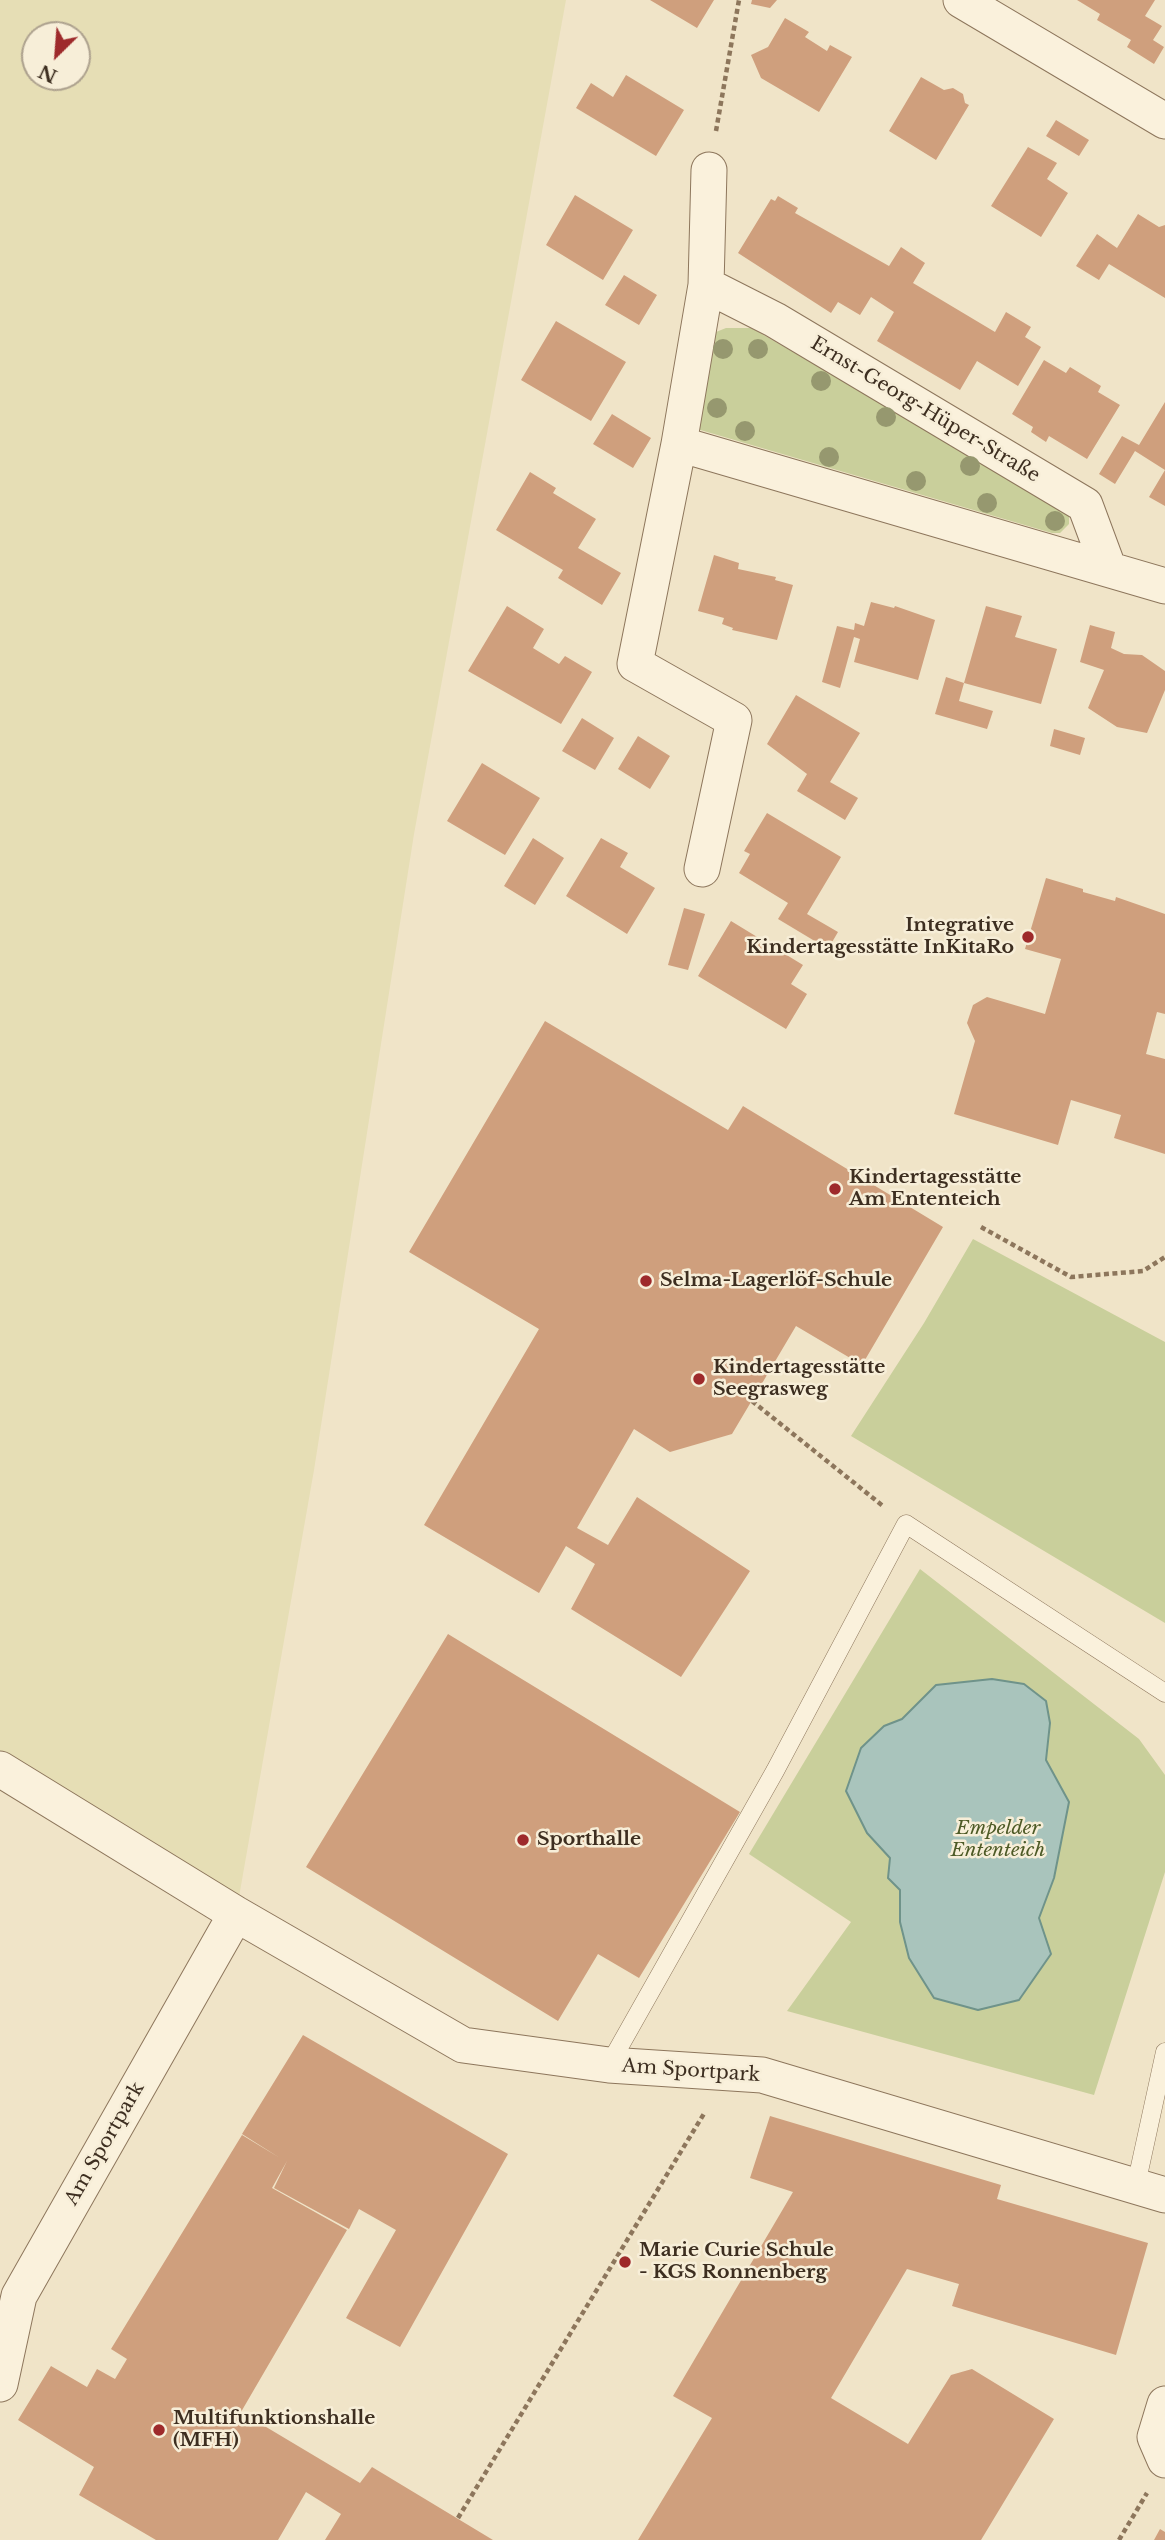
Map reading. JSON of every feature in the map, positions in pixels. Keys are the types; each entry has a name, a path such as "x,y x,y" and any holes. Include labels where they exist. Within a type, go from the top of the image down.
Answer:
{"street":[{"path":"961,0 1165,121"},
{"path":"702,869 734,720 635,663 679,444 706,285 709,170"},
{"name":"Ernst-Georg-Hüper-Straße","path":"706,285 775,320 1085,505 1108,567"},
{"path":"679,444 1108,567 1165,586"},
{"name":"Am Sportpark","path":"0,1769 236,1914 463,2045 609,2065 762,2075 1150,2190"},
{"name":"Am Sportpark","path":"0,2384 19,2296 236,1914"},
{"path":"1158,2472 1155,2437 1165,2404"}],"lane":[{"path":"609,2065 775,1771 906,1524 1165,1693"},
{"path":"1150,2190 1165,2052"}],"path":[{"path":"709,170 739,0"},
{"path":"981,1227 1071,1277 1143,1271 1165,1256"},
{"path":"752,1401 906,1524"},
{"path":"458,2518 729,2071"},
{"path":"1119,2540 1158,2472"}],"shaded area":[{"path":"0,0 566,0 414,834 314,1470 236,1914 0,1769"}],"green space":[{"path":"726,328 751,328 762,334 1069,512 1069,524 1060,533 1052,533 697,429 711,334"},
{"path":"973,1239 1165,1342 1165,1623 851,1436 924,1323"},
{"name":"Empelder Ententeich","path":"920,1569 1139,1739 1165,1775 1165,1872 1094,2095 787,2011 851,1922 749,1854"}],"water":[{"path":"992,1679 1024,1684 1046,1701 1050,1723 1046,1760 1069,1802 1054,1878 1039,1918 1051,1954 1019,2000 978,2010 934,1998 909,1958 900,1922 900,1890 888,1878 890,1858 867,1833 846,1791 861,1748 884,1726 902,1719 936,1685"}],"building":[{"path":"650,0 714,0 697,28"},
{"path":"752,0 777,0 770,8 751,4"},
{"path":"1077,0 1155,0 1145,16 1162,26 1153,40 1164,47 1154,64 1127,47 1131,40 1097,20 1100,14"},
{"path":"785,18 809,32 805,37 827,51 830,45 852,57 819,112 761,78 751,55 768,47"},
{"path":"626,75 684,110 656,156 576,108 591,83 613,97"},
{"path":"921,77 944,90 953,88 963,94 965,103 969,105 936,160 889,131"},
{"path":"1056,120 1089,140 1079,156 1046,136"},
{"path":"1028,147 1057,163 1047,179 1068,193 1041,237 991,206"},
{"path":"575,195 633,230 603,280 546,245"},
{"path":"778,196 798,208 795,213 889,266 901,247 925,263 913,283 995,332 1006,312 1031,327 1025,337 1041,347 1018,386 977,361 960,390 877,341 894,312 871,297 860,315 838,302 831,313 738,253 771,199 775,201"},
{"path":"1138,214 1159,227 1165,225 1165,298 1109,264 1099,280 1076,266 1097,234 1117,248"},
{"path":"624,275 657,295 639,325 605,305"},
{"path":"556,321 626,362 591,421 521,380"},
{"path":"1044,360 1066,373 1070,367 1101,386 1098,392 1120,405 1087,459 1049,436 1046,442 1031,432 1033,427 1012,414"},
{"path":"1165,402 1165,470 1135,451 1115,484 1099,474 1122,436 1139,445"},
{"path":"612,414 651,438 633,468 593,444"},
{"path":"1165,470 1165,506 1149,497"},
{"path":"530,472 556,488 553,493 596,519 578,548 621,573 602,605 558,578 563,570 496,530"},
{"path":"714,555 739,563 738,569 776,577 775,580 793,585 777,640 732,630 733,628 722,624 724,618 698,611"},
{"path":"871,602 894,608 895,606 935,620 918,680 854,662 860,639 854,637 840,688 822,682 837,626 854,630 855,623 864,626"},
{"path":"507,606 544,629 533,648 559,664 565,656 592,672 561,724 468,671"},
{"path":"986,606 1022,616 1015,637 1057,649 1041,704 964,683"},
{"path":"1090,625 1115,632 1111,648 1124,654 1142,655 1165,671 1165,690 1147,733 1117,727 1088,708 1104,670 1080,662"},
{"path":"946,677 964,683 959,701 993,711 987,729 935,714"},
{"path":"796,695 860,733 830,782 858,798 845,820 797,791 807,774 767,744"},
{"path":"582,718 614,738 595,770 562,751"},
{"path":"1054,729 1085,738 1080,755 1050,746"},
{"path":"638,736 670,756 650,789 618,769"},
{"path":"482,763 540,798 505,855 447,821"},
{"path":"767,813 841,857 807,914 838,932 828,949 778,919 788,903 739,873 750,854 744,851"},
{"path":"533,838 564,858 535,905 504,886"},
{"path":"601,838 628,853 620,867 655,888 627,934 566,896"},
{"path":"1046,878 1083,889 1083,892 1115,901 1116,897 1165,914 1165,1014 1157,1012 1146,1054 1165,1059 1165,1154 1114,1138 1121,1115 1071,1100 1058,1145 954,1114 975,1041 967,1023 973,1005 987,997 1045,1014 1061,959 1025,949"},
{"path":"684,908 705,914 688,970 668,965"},
{"path":"731,921 803,965 791,984 807,994 786,1029 698,976"},
{"path":"545,1021 728,1130 743,1106 943,1227 862,1365 796,1326 732,1434 670,1452 634,1429 577,1528 608,1545 637,1497 750,1571 681,1677 571,1609 595,1564 566,1546 539,1593 424,1525 539,1329 409,1252"},
{"name":"Sporthalle","path":"448,1634 740,1812 639,1978 598,1954 558,2021 306,1867"},
{"path":"303,2035 508,2154 400,2347 346,2318 396,2230 359,2209 349,2229 274,2188 287,2161 272,2188 347,2230 241,2412 360,2483 372,2467 493,2540 325,2540 341,2514 306,2492 278,2540 156,2540 79,2495 94,2467 18,2420 51,2366 87,2387 97,2369 115,2379 127,2359 111,2349 242,2135 280,2158 242,2134"},
{"path":"770,2116 1001,2185 997,2199 1148,2243 1116,2355 952,2306 959,2284 907,2269 831,2398 908,2444 951,2375 972,2369 1054,2419 981,2540 638,2540 712,2418 673,2396 793,2192 750,2178"},
{"path":"1160,2529 1165,2532 1165,2540 1154,2540"}],"place":[{"name":"Integrative Kindertagesstätte InKitaRo","path":"1028,937"},
{"name":"Kindertagesstätte Am Ententeich","path":"835,1189"},
{"name":"Selma-Lagerlöf-Schule","path":"646,1281"},
{"name":"Kindertagesstätte Seegrasweg","path":"699,1379"},
{"name":"Sporthalle","path":"523,1840"},
{"name":"Marie Curie Schule - KGS Ronnenberg","path":"625,2262"},
{"name":"Multifunktionshalle (MFH)","path":"159,2430"}]}
